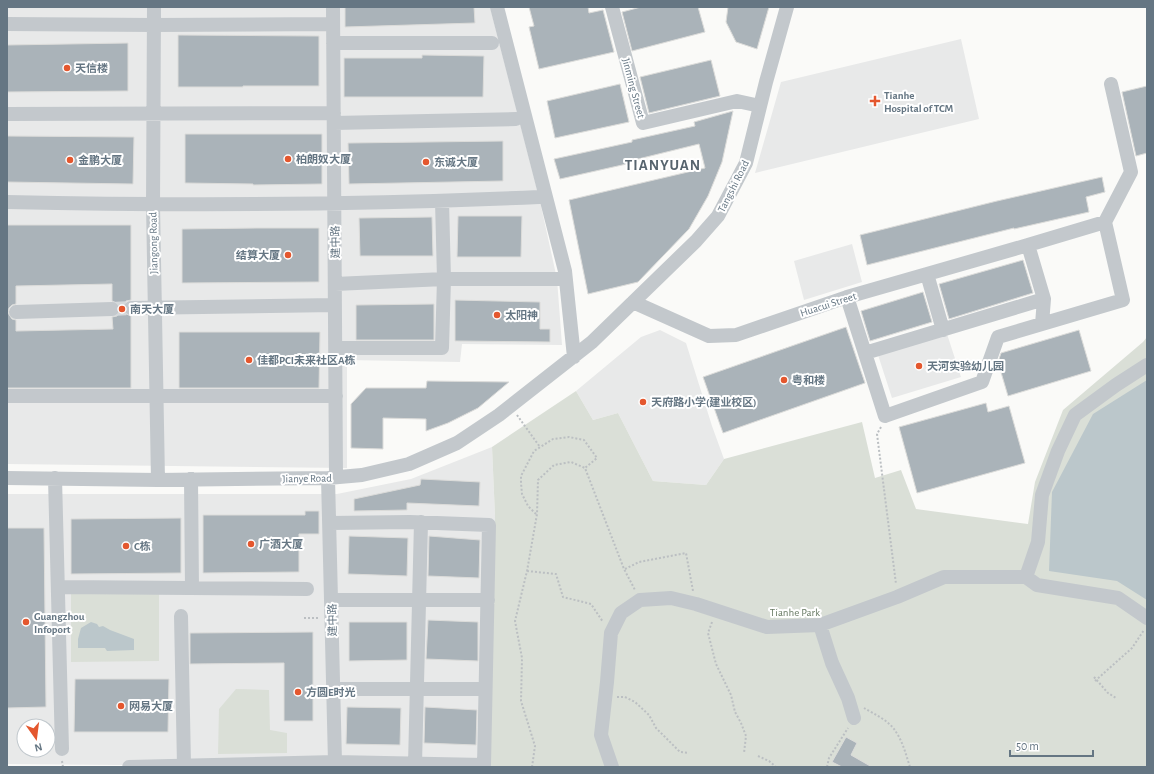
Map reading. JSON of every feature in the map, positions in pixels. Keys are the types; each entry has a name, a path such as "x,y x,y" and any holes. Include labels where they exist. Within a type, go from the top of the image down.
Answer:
{"street":[{"name":"Jiangong Road","path":"154,7 153,205 158,480"},
{"name":"建中路","path":"333,7 336,396 330,523 335,762"},
{"path":"497,7 566,279 574,357"},
{"name":"Jinming Street","path":"612,7 643,123 737,101 760,106"},
{"name":"Tangshi Road","path":"574,357 592,342 696,241 718,216 746,163 787,7"},
{"path":"7,24 333,24"},
{"path":"333,43 492,43"},
{"path":"847,297 885,416 982,382 998,337 1123,300 1105,222 1131,172 1111,84"},
{"path":"7,114 154,113 334,118 516,119"},
{"path":"7,202 153,205 335,204 539,197"},
{"path":"336,348 442,348 444,279 442,201"},
{"name":"Huacui Street","path":"633,302 709,336 736,335 847,297 1105,222"},
{"path":"1028,245 1044,299 1042,324"},
{"path":"927,274 943,330"},
{"path":"335,284 444,279 566,279"},
{"path":"865,353 1044,299"},
{"path":"131,308 335,305"},
{"path":"16,312 112,310"},
{"name":"Jianye Road","path":"7,478 158,480 332,478 362,475 416,461 457,443 511,406 574,357"},
{"path":"1026,578 1038,542 1042,495 1058,451 1075,415 1116,385 1147,365"},
{"path":"7,396 336,396"},
{"path":"55,478 62,749"},
{"path":"191,479 192,588"},
{"path":"415,764 422,522"},
{"path":"129,767 335,762 484,765 489,525 422,522 330,523"},
{"path":"612,767 601,735 611,633 621,613 640,600 671,598 696,604 767,626 820,625 897,597 944,577 1026,578 1037,585 1118,598 1147,618"},
{"path":"58,587 307,588"},
{"path":"332,600 488,600"},
{"path":"181,616 184,765"},
{"path":"820,625 832,663 848,698 854,718"},
{"path":"333,689 486,689"}],"path":[{"path":"511,406 540,447"},
{"path":"885,416 877,434 897,597"},
{"path":"537,514 528,506 522,494 521,476 534,451 553,439 569,437 584,440 597,458 585,468"},
{"path":"532,767 536,746 521,701 522,658 515,621 527,571 537,514 538,480 554,465 571,462 585,468 624,569 640,600"},
{"path":"624,569 639,562 686,553 696,604"},
{"path":"527,571 556,574 562,597 591,604 611,633"},
{"path":"716,611 708,633 716,664 731,695 735,712 746,736 744,753"},
{"path":"1096,681 1132,648 1147,624"},
{"path":"1094,677 1108,693 1116,698"},
{"path":"606,695 625,697 635,702 649,715 656,728 680,752 689,753"},
{"path":"848,698 884,720 896,731 906,753 910,767"},
{"path":"827,767 829,758 854,718"},
{"path":"758,756 769,761 776,767"}],"shaded area":[{"path":"7,7 490,7 539,197 557,279 562,345 462,344 460,362 347,360 347,468 7,464"},
{"name":"Tianhe Hospital of TCM","path":"961,39 979,119 755,173 781,82"},
{"path":"852,244 862,282 804,300 794,261"},
{"name":"天府路小学(建业校区)","path":"660,330 686,343 724,459 706,485 653,481 618,413 593,420 576,391 641,337"},
{"name":"天河实验幼儿园","path":"947,334 961,377 892,398 878,355"},
{"path":"1147,380 1147,600 1117,581 1049,571 1052,492 1093,414"},
{"path":"492,447 495,516 489,767 7,764 7,494 337,494 411,479"},
{"path":"91,622 97,624 99,627 103,626 134,639 134,650 107,651 105,648 78,648 78,639 81,628"}],"green space":[{"name":"Tianhe Park","path":"1147,337 1147,767 489,767 495,516 492,447 576,391 593,420 618,413 653,481 706,485 724,459 862,422 875,478 901,470 916,509 1028,524 1035,482 1063,410"},
{"path":"159,593 159,661 71,662 71,594"},
{"path":"236,689 269,690 270,730 287,733 287,753 218,754 219,709"}],"building":[{"path":"345,7 474,7 475,23 345,27"},
{"path":"529,7 588,7 589,13 603,10 614,52 539,69 529,27 534,26"},
{"path":"641,7 698,7 705,32 632,51 622,12"},
{"path":"728,7 769,7 757,49 736,42 726,22"},
{"path":"178,35 319,36 319,86 178,87"},
{"name":"天信楼","path":"128,43 128,91 7,92 7,45"},
{"path":"422,55 484,56 483,97 344,97 344,58 422,58"},
{"path":"711,60 720,96 649,113 640,77"},
{"path":"620,84 629,122 555,138 547,101"},
{"path":"1147,86 1147,153 1136,156 1122,92"},
{"path":"733,111 722,162 708,196 689,229 638,282 588,294 569,200 705,168 699,144 630,161 631,163 560,179 554,159 632,142 632,140 695,126 694,122"},
{"path":"185,134 322,134 322,184 253,185 185,183"},
{"name":"金鹏大厦","path":"7,136 134,137 133,184 7,182"},
{"name":"东诚大厦","path":"503,141 503,181 349,184 348,143"},
{"path":"1102,177 1105,192 1086,197 1089,212 1014,228 867,265 860,235"},
{"path":"458,216 522,216 521,257 457,257"},
{"path":"432,217 433,256 360,256 359,218"},
{"name":"南天大厦","path":"7,225 131,225 131,300 126,301 123,308 124,313 131,316 131,388 7,388","holes":["112,284 112,301 119,304 120,309 117,316 112,317 113,329 16,331 16,320 12,319 8,313 9,308 16,304 16,286"]},
{"path":"319,228 319,282 182,283 182,229"},
{"path":"1023,260 1033,293 949,319 939,284"},
{"path":"923,292 932,322 870,341 861,311"},
{"name":"太阳神","path":"455,300 540,302 540,329 550,329 550,342 455,341"},
{"path":"434,304 434,340 356,340 356,305"},
{"name":"粤和楼","path":"846,327 865,383 723,433 703,377"},
{"path":"1079,330 1091,371 1008,396 998,362 1001,353"},
{"name":"佳都PCI未来社区A栋","path":"179,332 320,332 319,388 179,388"},
{"path":"427,381 509,382 478,408 448,423 426,431 426,419 383,418 383,449 351,448 351,404 366,388 426,388"},
{"path":"986,403 988,412 1009,406 1025,463 917,493 899,427"},
{"path":"421,479 480,482 479,506 407,503 407,510 354,511 354,499 420,485"},
{"name":"广酒大厦","path":"305,511 319,511 319,534 299,534 299,572 203,573 203,515 305,515"},
{"name":"C栋","path":"181,518 181,573 71,574 71,519"},
{"name":"Guangzhou Infoport","path":"7,528 44,528 46,707 7,708"},
{"path":"349,536 408,538 407,576 348,574"},
{"path":"429,536 480,540 479,578 428,576"},
{"path":"428,620 478,622 478,661 426,659"},
{"path":"349,622 407,622 407,660 349,661"},
{"name":"方圆E时光","path":"313,632 313,721 284,721 284,663 190,664 190,633"},
{"name":"网易大厦","path":"75,679 169,679 168,732 74,732"},
{"path":"347,707 401,708 400,745 346,744"},
{"path":"425,707 477,710 476,745 424,743"},
{"path":"846,737 857,743 851,755 872,767 842,767 832,762"}],"tunnel":[{"path":"112,309 131,308"}],"place":[{"name":"天信楼","path":"67,68"},
{"name":"Tianhe Hospital of TCM","path":"875,101"},
{"name":"柏朗奴大厦","path":"288,159"},
{"name":"金鹏大厦","path":"70,160"},
{"name":"东诚大厦","path":"426,162"},
{"name":"结算大厦","path":"288,255"},
{"name":"南天大厦","path":"122,309"},
{"name":"太阳神","path":"497,315"},
{"name":"佳都PCI未来社区A栋","path":"249,360"},
{"name":"天河实验幼儿园","path":"919,366"},
{"name":"粤和楼","path":"784,380"},
{"name":"天府路小学(建业校区)","path":"643,402"},
{"name":"广酒大厦","path":"251,544"},
{"name":"C栋","path":"126,546"},
{"name":"Guangzhou Infoport","path":"26,622"},
{"name":"方圆E时光","path":"298,692"},
{"name":"网易大厦","path":"121,706"}],"district":[{"name":"TIANYUAN","path":"663,165"}]}
